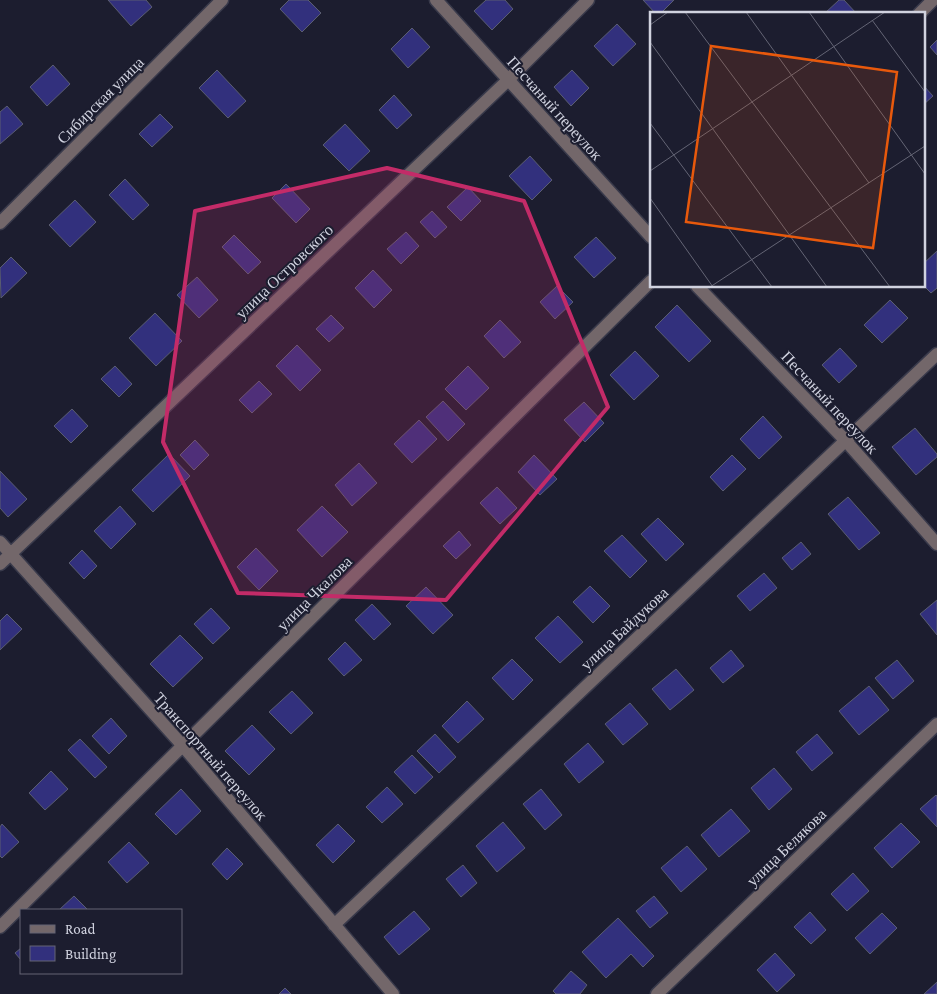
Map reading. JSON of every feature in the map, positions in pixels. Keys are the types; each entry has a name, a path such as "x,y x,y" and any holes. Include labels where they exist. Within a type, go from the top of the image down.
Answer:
{"street":[{"name":"Сибирская улица","path":"0,224 222,0"},
{"name":"Песчаный переулок","path":"436,0 650,236"},
{"name":"улица Островского","path":"0,564 508,80 588,0"},
{"path":"921,12 932,0"},
{"name":"улица Чкалова","path":"0,927 650,282"},
{"name":"Песчаный переулок","path":"699,288 846,441 937,544"},
{"name":"улица Байдукова","path":"334,925 937,354"},
{"name":"Транспортный переулок","path":"0,542 183,746 393,994"},
{"name":"улица Белякова","path":"657,994 937,724"}],"highlighted area":[{"path":"387,168 524,201 608,407 446,600 238,593 163,442 195,211"}],"building":[{"path":"108,0 146,0 152,7 131,26"},
{"path":"289,0 308,0 321,13 302,32 280,9"},
{"path":"486,0 505,0 513,9 492,30 474,11"},
{"path":"643,0 674,0 662,12 654,12"},
{"path":"839,0 844,0 855,12 826,12"},
{"path":"617,24 636,44 613,66 594,46"},
{"path":"412,28 430,47 408,68 391,49"},
{"path":"937,40 937,55 930,47"},
{"path":"53,65 70,84 47,106 30,87"},
{"path":"217,70 246,101 228,118 199,88"},
{"path":"572,70 589,88 571,106 554,87"},
{"path":"924,86 933,96 924,104"},
{"path":"394,95 412,115 397,129 379,110"},
{"path":"7,106 23,124 0,144 0,112"},
{"path":"160,114 173,127 152,147 139,134"},
{"path":"345,124 370,151 349,171 323,145"},
{"path":"530,156 552,180 532,200 509,176"},
{"path":"125,179 149,205 133,220 109,195"},
{"path":"286,184 310,209 296,223 272,198"},
{"path":"468,187 481,201 461,221 447,207"},
{"path":"75,200 96,222 70,247 49,225"},
{"path":"432,211 447,227 435,238 420,222"},
{"path":"406,232 419,246 401,264 387,249"},
{"path":"234,235 261,262 248,274 222,247"},
{"path":"596,237 616,258 594,278 574,257"},
{"path":"937,251 937,288 931,293 924,286 924,263"},
{"path":"11,257 27,273 1,298 0,268"},
{"path":"373,270 392,290 374,308 355,288"},
{"path":"197,277 218,300 199,318 177,295"},
{"path":"557,286 573,302 555,319 540,302"},
{"path":"890,300 908,318 882,343 864,325"},
{"path":"677,305 711,341 689,362 655,327"},
{"path":"155,313 182,341 156,366 129,338"},
{"path":"331,315 344,328 329,342 316,329"},
{"path":"500,320 521,342 504,358 484,336"},
{"path":"297,345 321,370 300,391 276,366"},
{"path":"840,348 857,366 839,383 822,365"},
{"path":"635,351 659,376 634,400 610,375"},
{"path":"115,366 132,384 119,397 101,379"},
{"path":"468,366 489,388 466,410 445,389"},
{"path":"259,381 272,394 252,413 239,400"},
{"path":"443,401 465,424 448,441 426,417"},
{"path":"584,402 604,423 585,442 564,420"},
{"path":"72,409 88,426 71,443 54,426"},
{"path":"763,416 782,437 759,459 740,439"},
{"path":"419,420 437,439 412,463 394,444"},
{"path":"915,428 937,454 937,457 916,475 892,447"},
{"path":"195,440 209,455 194,470 180,455"},
{"path":"169,454 190,476 153,512 132,490"},
{"path":"534,455 557,479 540,495 518,472"},
{"path":"732,455 746,469 723,491 710,477"},
{"path":"359,463 377,483 352,506 335,485"},
{"path":"0,471 27,499 8,517 0,508"},
{"path":"497,487 517,508 500,524 480,503"},
{"path":"848,497 880,533 859,550 828,514"},
{"path":"120,506 136,524 111,549 94,531"},
{"path":"322,506 348,532 322,557 297,530"},
{"path":"658,518 684,544 666,561 641,534"},
{"path":"459,531 471,545 456,559 443,546"},
{"path":"622,535 647,561 630,578 604,551"},
{"path":"801,542 811,554 792,570 782,558"},
{"path":"256,548 278,571 259,590 237,567"},
{"path":"82,550 97,566 84,579 69,563"},
{"path":"764,573 777,588 750,611 737,596"},
{"path":"590,586 610,606 593,623 573,602"},
{"path":"426,587 453,615 433,634 406,606"},
{"path":"937,600 937,635 920,614"},
{"path":"372,604 391,624 374,640 355,620"},
{"path":"211,608 230,628 213,644 194,624"},
{"path":"7,614 22,629 0,650 0,621"},
{"path":"558,616 583,642 560,663 535,638"},
{"path":"180,635 203,658 173,687 150,664"},
{"path":"345,642 362,660 344,676 328,659"},
{"path":"731,650 744,666 723,683 710,668"},
{"path":"512,659 533,680 513,700 492,678"},
{"path":"897,660 914,681 893,699 875,678"},
{"path":"676,669 694,690 670,710 652,689"},
{"path":"869,686 889,710 859,735 839,711"},
{"path":"292,691 313,713 291,734 269,712"},
{"path":"467,701 484,719 458,743 442,726"},
{"path":"630,703 648,724 623,745 605,724"},
{"path":"111,718 127,736 109,754 92,736"},
{"path":"252,725 275,749 249,775 225,751"},
{"path":"435,734 456,757 439,773 417,751"},
{"path":"817,734 833,753 812,771 796,752"},
{"path":"80,739 107,767 95,778 68,750"},
{"path":"588,743 604,762 579,783 564,764"},
{"path":"412,755 433,777 415,794 394,772"},
{"path":"774,768 792,789 769,810 751,788"},
{"path":"51,771 68,789 45,810 29,793"},
{"path":"387,787 403,804 382,823 366,807"},
{"path":"181,789 201,811 176,835 155,814"},
{"path":"541,789 562,815 545,830 523,804"},
{"path":"937,796 937,827 920,809"},
{"path":"731,809 750,831 719,857 701,835"},
{"path":"503,822 525,848 497,872 476,846"},
{"path":"901,823 920,842 892,868 874,848"},
{"path":"2,824 19,842 2,858 0,856 0,827"},
{"path":"338,824 355,841 333,863 316,845"},
{"path":"129,842 149,863 127,883 108,862"},
{"path":"687,846 707,869 681,892 661,868"},
{"path":"227,848 243,864 227,880 212,864"},
{"path":"463,865 477,883 461,897 446,879"},
{"path":"853,873 869,891 847,911 831,894"},
{"path":"74,896 87,909 60,909"},
{"path":"654,896 668,913 650,928 636,911"},
{"path":"414,911 430,929 399,955 384,937"},
{"path":"810,912 826,930 811,944 794,927"},
{"path":"882,913 897,928 870,954 855,938"},
{"path":"618,918 654,956 643,967 631,954 606,978 582,952"},
{"path":"20,949 20,959 15,953"},
{"path":"775,953 795,975 777,992 757,970"},
{"path":"571,971 587,985 580,994 556,994 553,991"},
{"path":"937,982 937,994 924,994"},
{"path":"285,988 291,994 279,994"}]}
